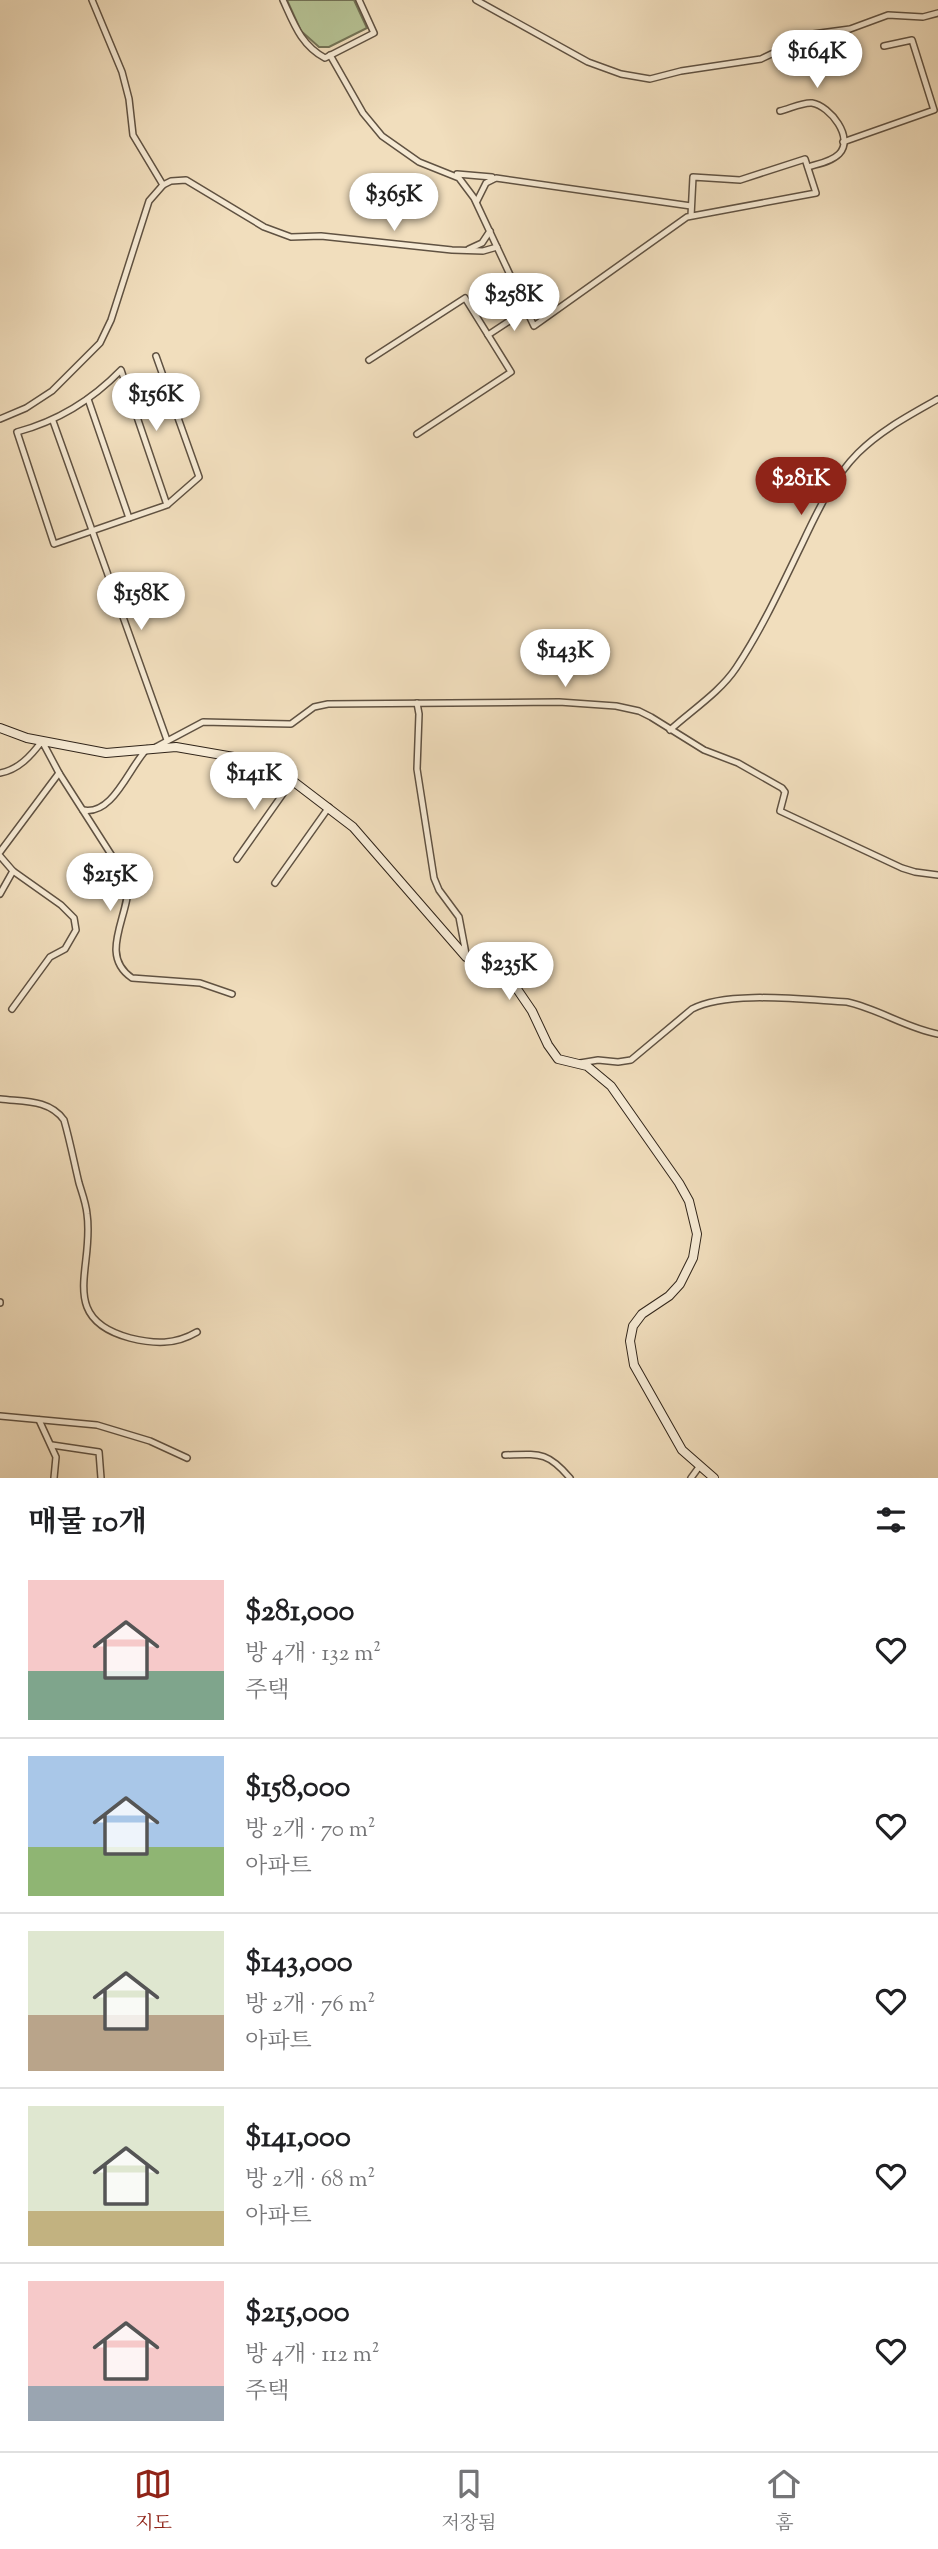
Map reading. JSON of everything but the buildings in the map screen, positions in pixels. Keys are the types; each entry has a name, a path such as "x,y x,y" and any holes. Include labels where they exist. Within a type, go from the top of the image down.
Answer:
{"main road":[{"path":"0,728 41,741 114,754 152,747 176,747 251,761 272,768 330,807 366,841 466,957 508,979 533,1012 554,1055 562,1061 593,1069 611,1086 674,1175 689,1201 697,1241 690,1267 675,1291 636,1319 630,1341 634,1365 682,1450 714,1478"}],"street":[{"path":"92,0 122,72 129,99 133,135 163,185"},
{"path":"283,0 306,45 326,58 373,33 359,0"},
{"path":"476,0 588,62 621,74 650,79 681,71 761,59 813,34 850,29 888,15 923,17 938,13"},
{"path":"843,142 934,110 912,40 884,46"},
{"path":"330,55 363,113 382,136 419,162 463,181 477,204 534,326 691,216 816,193 805,159 740,180 692,177 691,216"},
{"path":"780,111 815,103 839,125 843,142 841,151 837,156 808,167"},
{"path":"450,174 691,206"},
{"path":"477,204 478,195 486,183 496,178"},
{"path":"0,419 26,408 52,391 100,343 111,320 149,201 163,185 179,179 191,181 257,223 290,237 321,236 440,250 483,251 497,247"},
{"path":"469,249 482,243 490,231"},
{"path":"369,360 465,298 511,372 417,434"},
{"path":"488,335 526,310"},
{"path":"156,356 199,477 167,505 54,544 18,432 53,421 88,398 121,370 167,505"},
{"path":"88,398 129,518"},
{"path":"670,730 718,689 736,667 786,578 822,503 844,470 858,453 886,430 938,399"},
{"path":"53,421 167,740"},
{"path":"83,810 91,812 108,801 125,782 137,759 152,747 203,722 283,725 296,722 314,707 328,704 395,701 593,704 639,711 704,750 738,763 782,788 785,792 780,811 902,868 938,875"},
{"path":"417,703 417,769 434,878 439,890 459,918 466,957"},
{"path":"0,773 7,772 30,757 41,741 58,773 128,881 129,891 115,950 119,966 132,978 200,983 232,994"},
{"path":"12,1009 50,957 65,949 76,930 74,918 61,905 13,872 0,854 58,773"},
{"path":"237,859 292,781"},
{"path":"275,883 330,807"},
{"path":"0,894 13,872"},
{"path":"577,1064 593,1060 631,1060 692,1009 726,999 847,1003 938,1034"},
{"path":"0,1099 48,1105 64,1120 87,1213 89,1236 83,1292 89,1313 111,1332 139,1340 167,1343 197,1332"},
{"path":"0,1416 97,1425 150,1441 187,1458"},
{"path":"38,1420 56,1457 54,1478"},
{"path":"52,1445 99,1452 101,1478"},
{"path":"505,1455 548,1457 570,1478"},
{"path":"691,1478 699,1467"}],"green space":[{"path":"287,0 354,0 367,28 329,47 319,47 301,31"}]}
